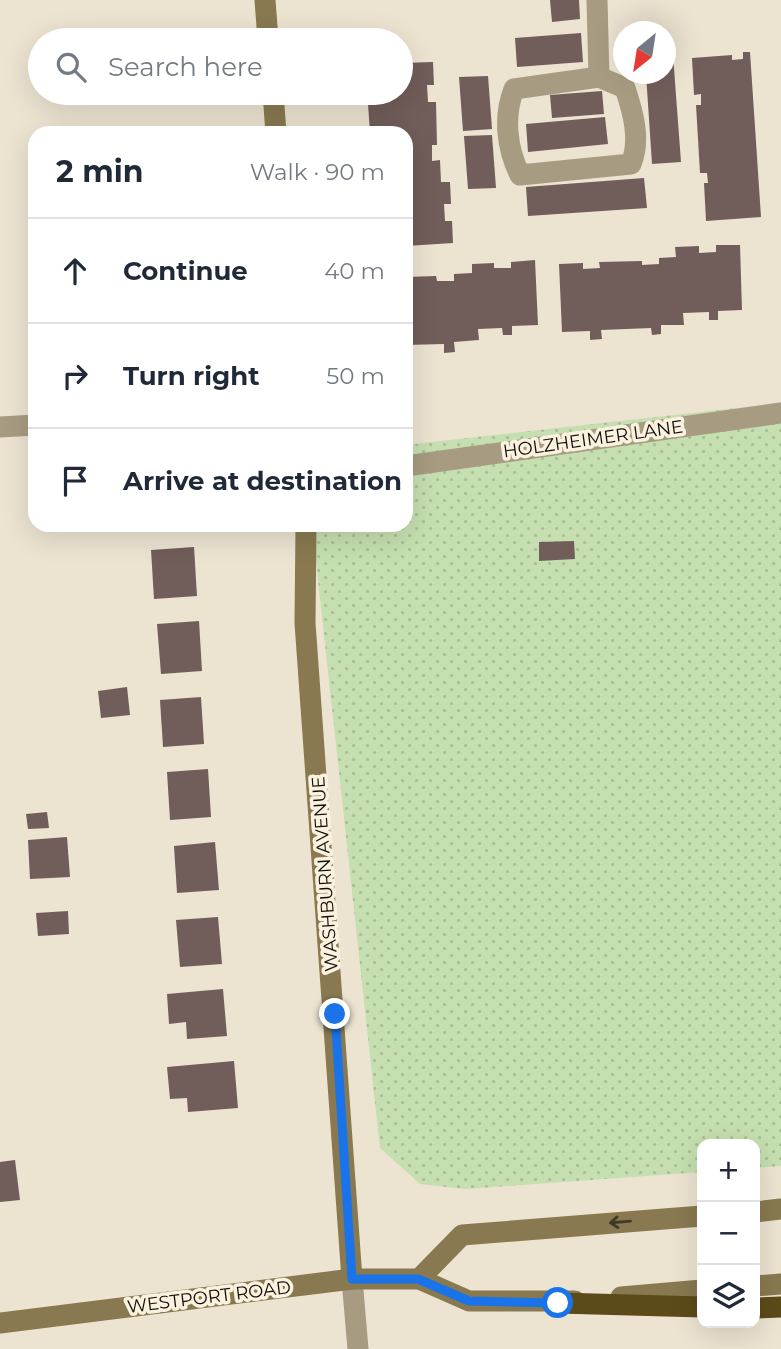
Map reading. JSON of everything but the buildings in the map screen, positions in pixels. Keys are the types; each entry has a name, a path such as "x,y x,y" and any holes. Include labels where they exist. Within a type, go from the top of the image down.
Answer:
{"highway":[{"path":"558,1303 697,1307"},
{"path":"760,1308 781,1307"}],"main road":[{"path":"265,0 267,28"},
{"path":"274,105 275,126"},
{"name":"WASHBURN AVENUE","path":"306,532 305,623 352,1279"},
{"path":"760,1211 781,1209"},
{"path":"418,1279 462,1235 697,1216"},
{"name":"WESTPORT ROAD","path":"0,1323 352,1279 418,1279 469,1301 558,1303 697,1290"},
{"path":"760,1286 781,1284"}],"street":[{"path":"597,0 599,77"},
{"path":"599,77 625,88 634,116 635,155 631,164 520,176 510,156 507,105 513,89 599,77"},
{"name":"HOLZHEIMER LANE","path":"413,465 781,413"},
{"path":"0,427 28,425"},
{"name":"WASHBURN AVENUE","path":"352,1279 358,1349"}],"green space":[{"path":"781,403 781,1166 760,1168 760,1139 697,1139 697,1172 465,1189 420,1184 380,1148 313,532 413,532 413,444"}],"route":[{"path":"335,1014 352,1279 418,1279 469,1301 558,1303"}]}
